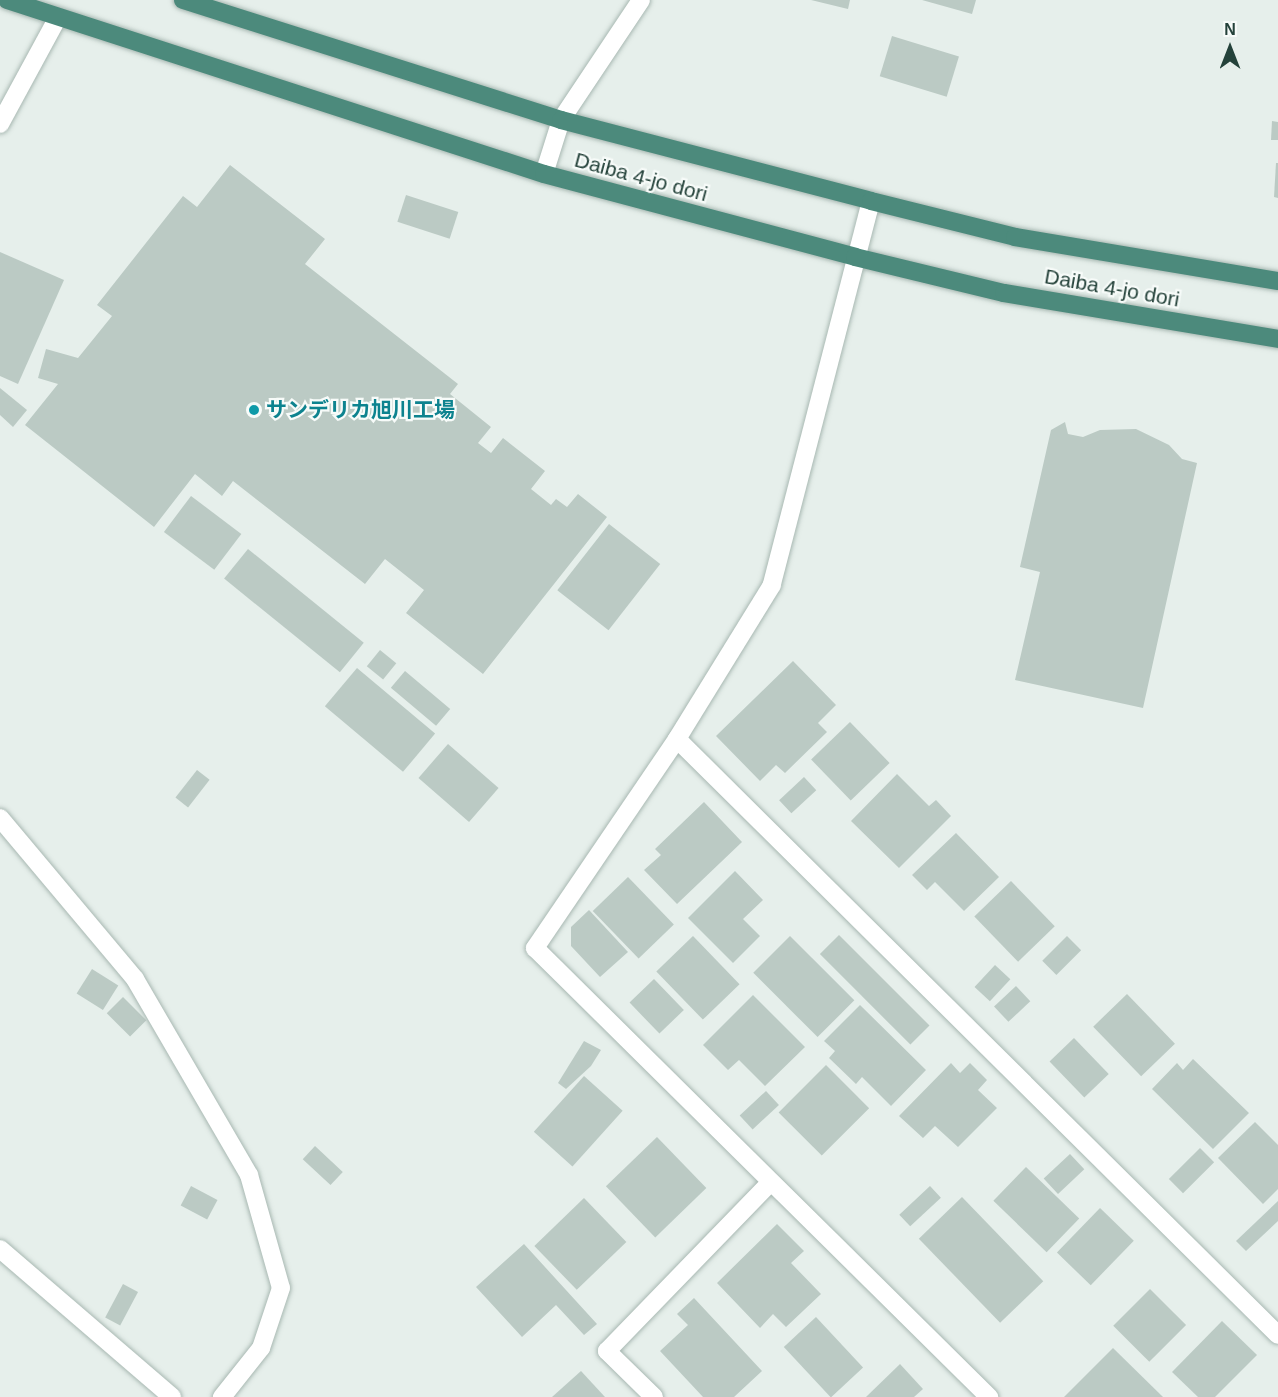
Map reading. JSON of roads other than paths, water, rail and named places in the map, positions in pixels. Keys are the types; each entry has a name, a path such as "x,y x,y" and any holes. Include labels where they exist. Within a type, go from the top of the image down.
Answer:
{"highway":[{"name":"Daiba 4-jo dori","path":"7,0 57,19 544,174 855,257 1004,292 1278,339"},
{"name":"Daiba 4-jo dori","path":"183,0 561,120 871,201 1015,237 1278,281"}],"street":[{"path":"544,174 561,120 640,0"},
{"path":"0,124 57,19"},
{"path":"871,201 772,585 677,739 535,948 989,1397"},
{"path":"677,739 1278,1335"},
{"path":"0,818 135,979 249,1175 281,1288 261,1348 222,1397"},
{"path":"654,1397 608,1351 771,1182"},
{"path":"0,1249 172,1397"}],"place":[{"name":"サンデリカ旭川工場","path":"254,410"}]}
